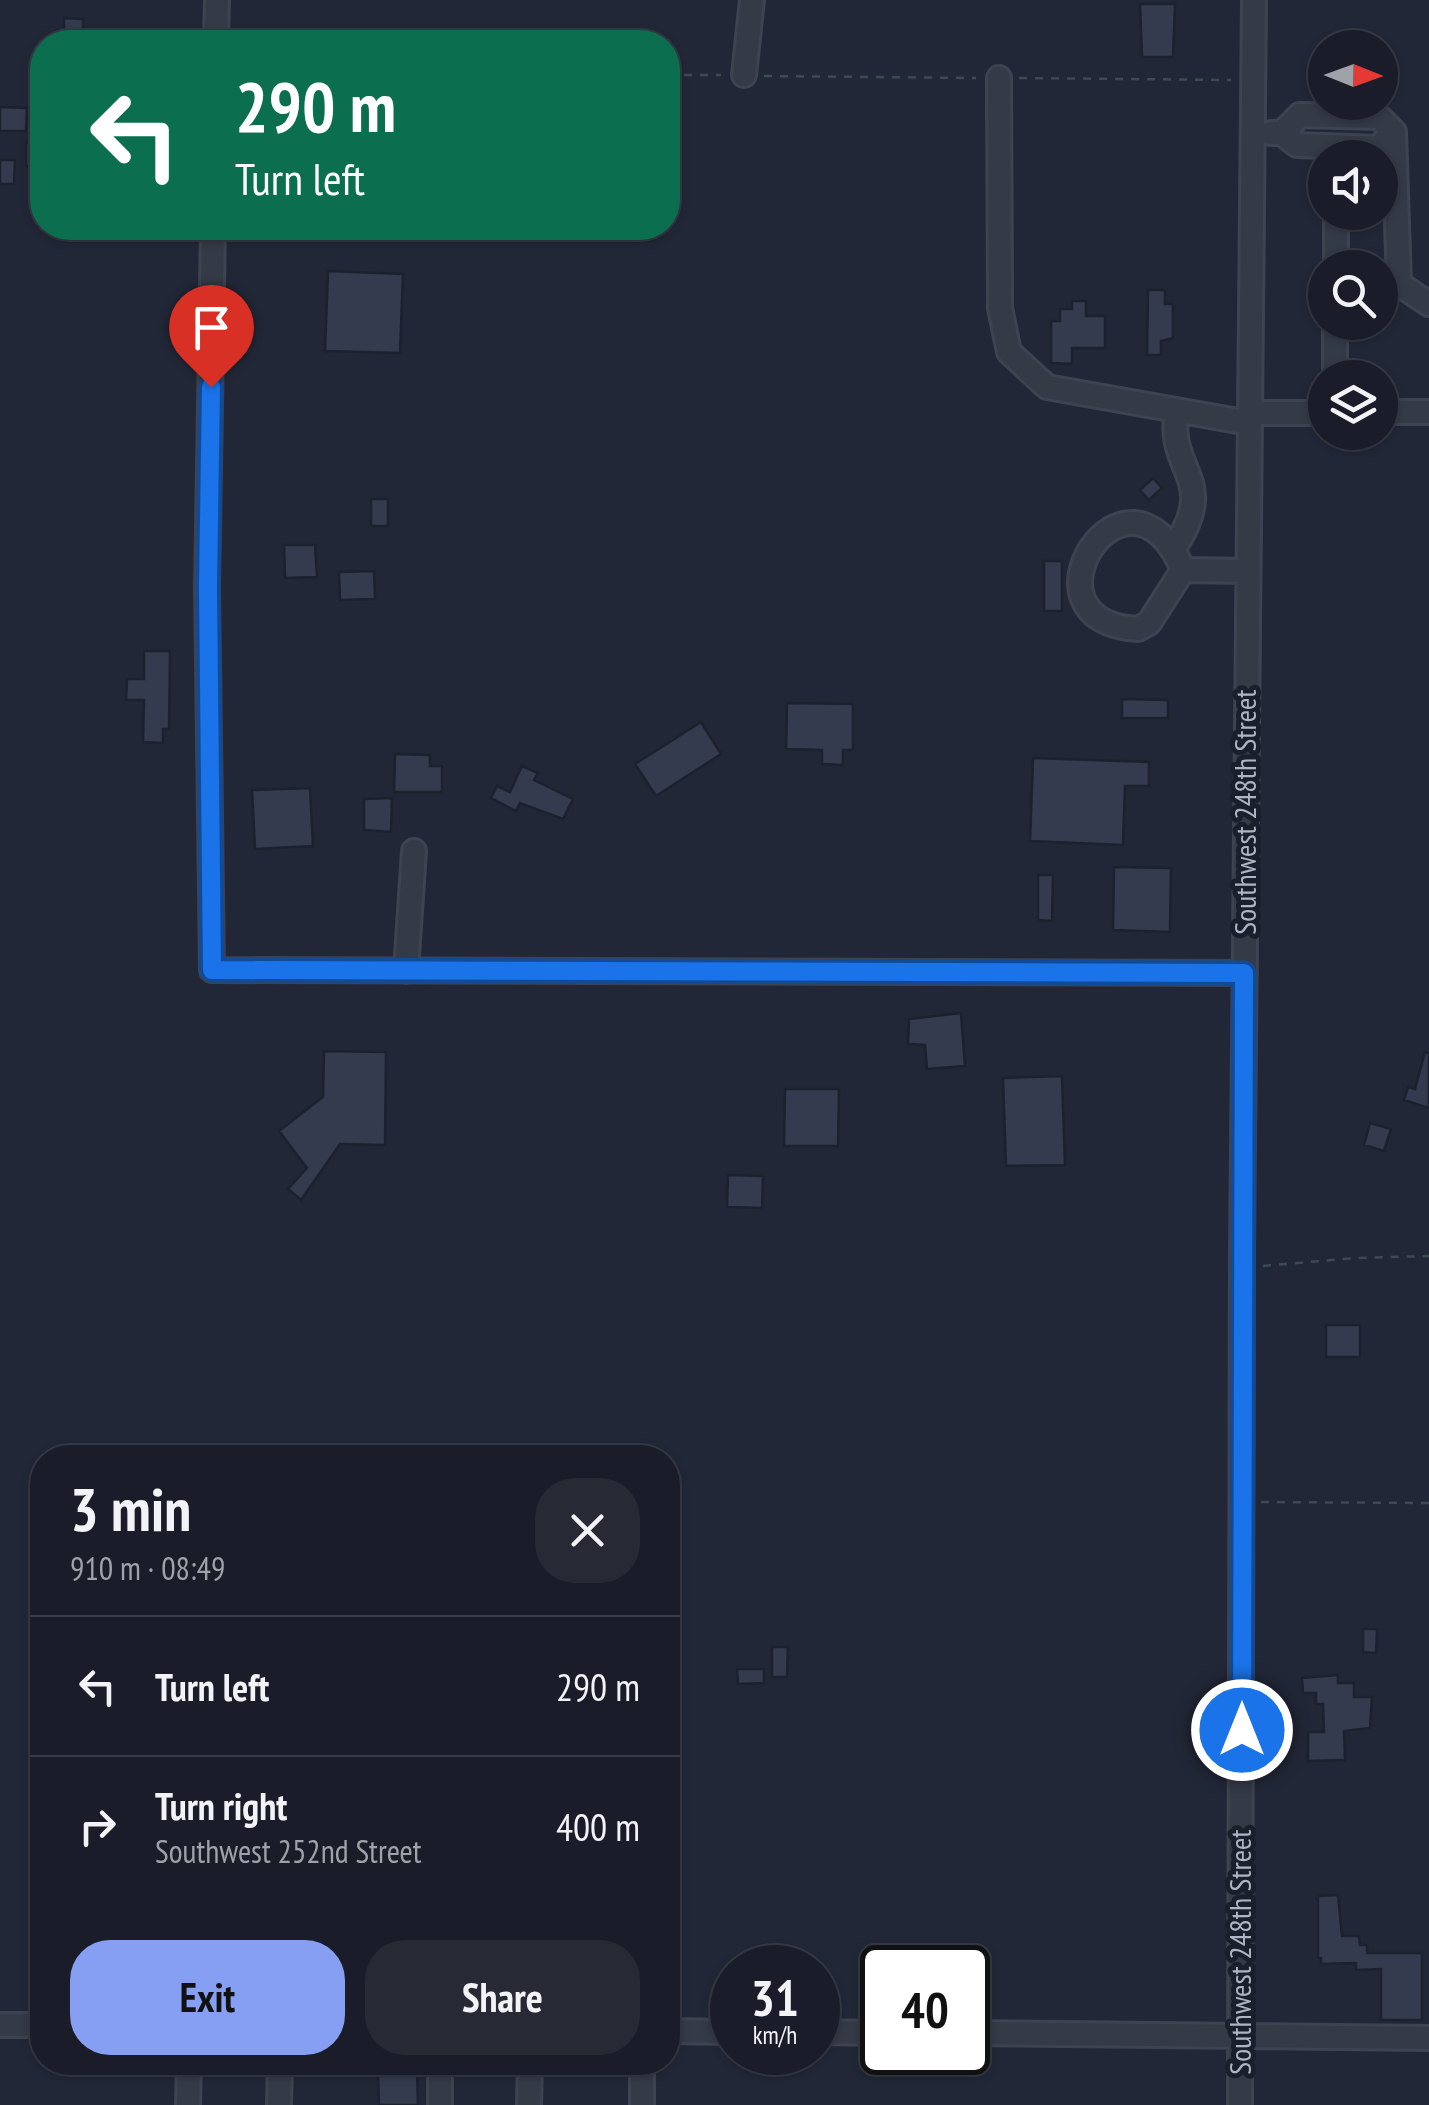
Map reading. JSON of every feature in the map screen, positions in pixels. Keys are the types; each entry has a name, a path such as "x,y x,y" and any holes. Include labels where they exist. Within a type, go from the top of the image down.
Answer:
{"street":[{"path":"216,30 217,0"},
{"path":"744,76 752,0"},
{"name":"Southwest 248th Street","path":"1240,2105 1242,1268 1254,0"},
{"path":"999,78 1000,308 1009,352 1048,387 1177,410 1249,418 1308,413"},
{"path":"1282,133 1300,115 1308,115"},
{"path":"1381,120 1394,132 1399,284 1429,304"},
{"path":"1386,140 1394,132"},
{"path":"1253,133 1282,133 1297,145 1308,147"},
{"path":"213,240 208,587 212,970 1244,973"},
{"path":"1177,410 1173,429 1194,502 1179,559 1148,623 1138,629 1106,623 1086,601 1079,581 1082,561 1102,534 1125,524 1143,524 1162,535 1179,559 1248,571"},
{"path":"1398,412 1429,412"},
{"path":"406,971 414,851"},
{"path":"0,2024 30,2025"},
{"path":"680,2031 710,2032"},
{"path":"990,2033 1429,2038"},
{"path":"188,2075 188,2105"},
{"path":"279,2105 280,2075"},
{"path":"440,2075 440,2105"},
{"path":"529,2105 530,2075"},
{"path":"642,2075 642,2105"}],"path":[{"path":"680,75 1253,80"},
{"path":"1242,1268 1429,1256"},
{"path":"1243,1502 1429,1504"}],"building":[{"path":"1140,4 1175,4 1173,57 1142,57"},
{"path":"64,18 83,19 83,30 64,30"},
{"path":"0,107 27,108 26,131 0,131"},
{"path":"26,143 30,143 30,166 26,166"},
{"path":"0,160 15,160 14,184 0,184"},
{"path":"328,271 403,274 400,353 325,351"},
{"path":"1148,290 1165,290 1165,304 1173,304 1173,338 1161,341 1161,355 1147,355"},
{"path":"1072,301 1086,301 1086,316 1105,316 1105,348 1072,348 1072,364 1051,363 1051,321 1060,321 1060,309 1072,309"},
{"path":"1153,478 1162,488 1149,500 1140,490"},
{"path":"371,499 388,499 388,526 371,526"},
{"path":"284,545 315,545 317,577 285,578"},
{"path":"1044,561 1062,561 1062,611 1044,611"},
{"path":"374,571 375,599 340,600 339,572"},
{"path":"144,651 170,651 169,729 163,729 163,743 143,742 144,700 126,700 127,679 144,679"},
{"path":"1122,699 1168,700 1168,718 1122,718"},
{"path":"787,703 853,704 853,750 843,750 843,765 822,764 822,750 786,749"},
{"path":"701,722 721,754 656,796 635,764"},
{"path":"395,754 430,755 430,766 442,766 442,792 394,792"},
{"path":"1033,758 1149,762 1149,786 1125,786 1123,845 1030,841"},
{"path":"522,766 538,773 534,780 573,799 563,819 520,803 516,811 491,798 497,786 510,792"},
{"path":"310,788 313,846 255,849 252,790"},
{"path":"392,798 391,832 364,830 364,799"},
{"path":"1114,867 1171,868 1170,932 1113,930"},
{"path":"1038,875 1053,875 1052,921 1038,920"},
{"path":"961,1013 965,1066 927,1069 925,1045 908,1044 909,1019"},
{"path":"324,1051 386,1052 385,1145 340,1144 301,1200 288,1189 307,1168 279,1131 323,1097"},
{"path":"1425,1052 1429,1053 1429,1108 1404,1100 1408,1087 1415,1089"},
{"path":"1062,1076 1065,1165 1006,1166 1003,1078"},
{"path":"785,1089 839,1089 838,1146 784,1146"},
{"path":"1370,1123 1391,1129 1384,1151 1364,1145"},
{"path":"728,1175 763,1176 762,1208 727,1207"},
{"path":"1326,1325 1360,1325 1360,1357 1326,1357"},
{"path":"1363,1629 1377,1629 1376,1653 1363,1652"},
{"path":"772,1647 788,1647 787,1677 772,1677"},
{"path":"737,1669 764,1669 764,1683 738,1684"},
{"path":"1338,1675 1338,1683 1354,1683 1354,1697 1372,1697 1370,1728 1344,1731 1345,1760 1308,1761 1308,1732 1324,1732 1323,1704 1316,1704 1316,1693 1303,1693 1302,1678"},
{"path":"1338,1895 1342,1936 1359,1936 1360,1945 1367,1945 1367,1953 1422,1953 1422,2020 1381,2020 1381,1969 1356,1970 1356,1963 1321,1964 1318,1896"},
{"path":"378,2075 417,2075 418,2105 379,2105"}],"route":[{"path":"211,387 208,587 212,970 1244,973 1242,1730"}]}
